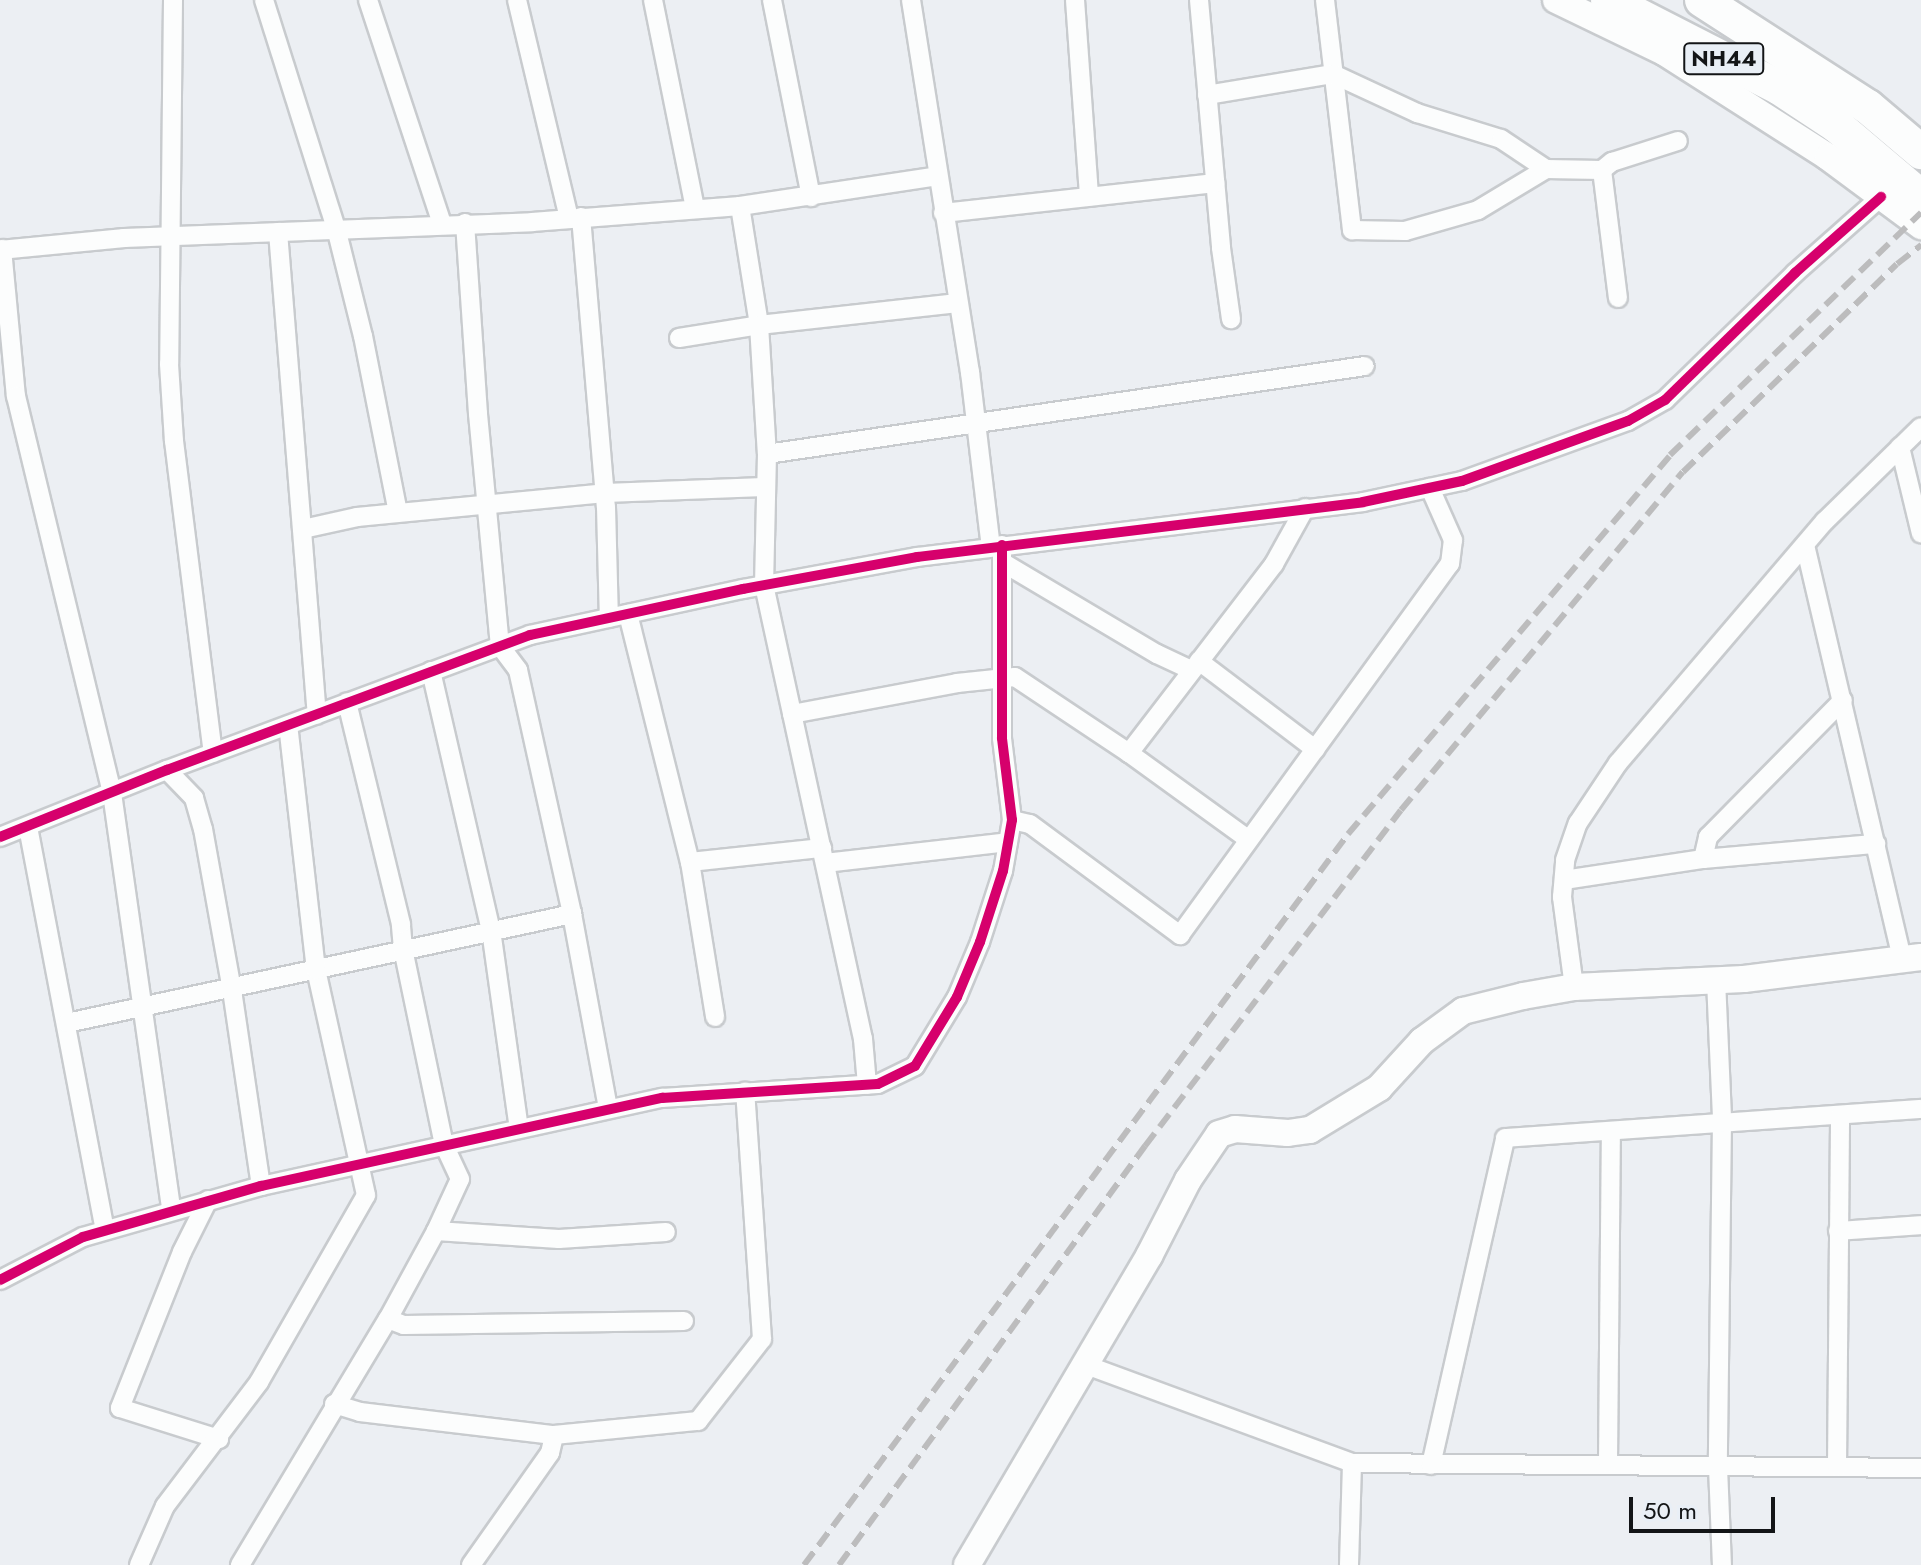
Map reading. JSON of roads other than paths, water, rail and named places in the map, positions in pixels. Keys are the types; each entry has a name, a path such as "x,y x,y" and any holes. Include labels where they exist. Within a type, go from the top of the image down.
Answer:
{"highway":[{"name":"NH44","path":"1608,0 1780,88 1836,125 1921,197"},
{"name":"NH44","path":"1702,0 1868,107 1921,152"}],"street":[{"path":"173,0 169,364 174,441 213,753"},
{"path":"264,0 337,232 363,336 398,513"},
{"path":"368,0 442,224"},
{"path":"517,0 575,218 619,616 690,862 715,1017"},
{"path":"653,0 695,209"},
{"path":"772,0 811,197"},
{"path":"0,1280 83,1237 261,1186 662,1098 878,1084 915,1066 957,997 980,942 1003,871 1012,820 1002,738 998,551 911,0"},
{"path":"1075,0 1089,197"},
{"path":"1199,0 1231,319"},
{"path":"1325,0 1352,230 1405,231 1478,210 1546,169 1602,170 1612,162 1678,141"},
{"path":"1556,0 1664,52 1828,157 1921,226"},
{"path":"1207,95 1333,74 1417,113 1501,139 1546,169"},
{"path":"1602,170 1618,298"},
{"path":"171,1210 112,793 8,397 1,250 172,236 337,232 740,206 938,176"},
{"path":"943,213 1215,183"},
{"path":"0,837 167,770 530,635 764,585 1363,502 1462,481 1571,444 1628,421 1665,400 1795,273 1881,197"},
{"path":"740,206 759,325 767,454 764,585 863,1039 867,1085"},
{"path":"465,223 500,646 518,670 572,914 608,1109"},
{"path":"278,232 317,714"},
{"path":"679,338 759,325 958,303"},
{"path":"767,454 976,421 1243,387 1365,366"},
{"path":"1574,987 1562,897 1565,860 1578,823 1618,763 1805,545 1921,427"},
{"path":"1900,447 1921,534"},
{"path":"303,529 398,513 605,493 764,487"},
{"path":"1012,820 1030,824 1180,935 1450,564 1453,540 1430,488"},
{"path":"1129,753 1274,564 1305,508"},
{"path":"967,1565 1086,1365 1188,1180 1219,1134 1244,1129 1288,1133 1310,1130 1379,1088 1422,1041 1463,1011 1574,987 1716,980 1911,959 1876,844 1805,545"},
{"path":"998,551 1157,654 1196,666 1315,749"},
{"path":"431,671 491,930 519,1128"},
{"path":"792,714 944,685 1015,677 1129,753 1248,839"},
{"path":"1703,859 1708,837 1843,700"},
{"path":"240,1565 334,1404 388,1319 436,1231 460,1179 444,1145 403,949 401,924 347,702"},
{"path":"139,1565 165,1506 219,1439 259,1382 366,1195 316,970 288,726"},
{"path":"167,770 194,798 203,829 232,990 261,1186"},
{"path":"28,827 105,1230"},
{"path":"690,862 1008,842"},
{"path":"1564,880 1703,859 1876,844"},
{"path":"67,1023 232,990 403,949 572,914"},
{"path":"1716,980 1722,1120 1718,1467 1722,1565"},
{"path":"334,1404 360,1412 554,1435 698,1421 762,1339 745,1092"},
{"path":"1431,1465 1505,1138 1611,1133 1722,1120 1921,1109"},
{"path":"1837,1467 1840,1115"},
{"path":"1608,1463 1611,1133"},
{"path":"208,1200 182,1252 120,1408 219,1439"},
{"path":"1838,1231 1921,1225"},
{"path":"436,1231 559,1239 666,1232"},
{"path":"388,1319 404,1325 684,1321"},
{"path":"1086,1365 1352,1463 1921,1468"},
{"path":"471,1565 550,1453 554,1435"},
{"path":"1349,1565 1352,1463"}],"railway":[{"path":"804,1565 1348,834 1670,455 1921,213"},
{"path":"839,1565 1145,1146 1401,810 1683,472 1897,264 1921,245"}]}
